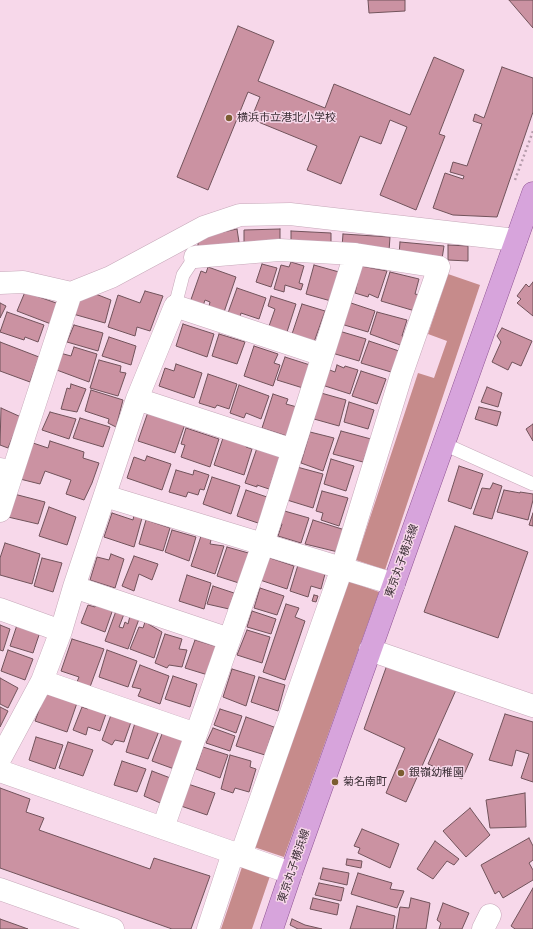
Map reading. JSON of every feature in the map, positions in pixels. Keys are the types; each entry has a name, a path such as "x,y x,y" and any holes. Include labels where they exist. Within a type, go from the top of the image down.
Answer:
{"main road":[{"name":"東京丸子横浜線","path":"272,929 533,193"}],"street":[{"path":"0,283 23,282 71,293 111,277 204,227 240,215 290,214 516,240"},
{"path":"195,257 279,250 355,254 440,267 401,376 342,568 208,929"},
{"path":"163,828 263,544 355,254"},
{"path":"0,511 6,472 71,293"},
{"path":"0,759 42,681 61,631 74,587 137,399 175,306 323,355"},
{"path":"137,399 293,450"},
{"path":"105,496 394,584"},
{"path":"74,587 229,639"},
{"path":"0,609 61,631"},
{"path":"370,650 533,706"},
{"path":"42,681 196,734"},
{"path":"0,771 291,872"},
{"path":"0,889 113,929"}],"lane":[{"path":"175,306 183,276 195,257"},
{"path":"444,444 533,484"}],"shaded area":[{"path":"448,274 480,285 385,570 356,560 418,373 434,378 447,341 428,334"},
{"path":"349,581 379,592 284,857 254,847"},
{"path":"242,867 270,876 252,929 221,929"}],"building":[{"path":"368,0 405,0 405,11 369,13"},
{"path":"509,0 533,0 533,28"},
{"path":"238,26 274,41 258,81 325,108 334,84 410,115 434,57 464,70 439,134 445,136 416,210 380,195 407,127 390,120 381,144 360,136 341,184 307,170 317,146 251,119 260,97 248,92 208,190 177,177"},
{"path":"502,67 533,78 533,112 497,217 453,215 433,208 445,173 463,179 464,176 450,172 453,162 467,166 482,124 473,121 475,114 484,118"},
{"path":"237,229 239,242 198,253 198,240 214,234"},
{"path":"280,229 280,245 244,246 244,230"},
{"path":"291,231 331,233 331,245 291,244"},
{"path":"343,234 390,237 389,251 342,247"},
{"path":"400,242 444,246 442,259 399,255"},
{"path":"448,245 468,246 468,261 448,260"},
{"path":"291,262 304,266 299,283 303,284 301,290 285,285 284,292 274,289 281,265 289,267"},
{"path":"262,264 277,268 271,287 256,282"},
{"path":"314,265 339,272 331,301 306,294"},
{"path":"361,266 387,271 378,298 369,294 368,297 355,293"},
{"path":"208,267 236,277 223,315 208,310 210,302 205,300 201,312 188,308 201,271 206,273"},
{"path":"390,272 419,279 415,294 420,295 415,311 381,301"},
{"path":"533,282 533,316 517,303 521,299 517,296 526,284 529,287"},
{"path":"237,288 266,298 259,319 241,313 240,317 228,313"},
{"path":"145,291 163,296 150,331 137,327 135,336 108,327 118,295 140,303"},
{"path":"25,292 59,304 51,324 17,311"},
{"path":"93,293 111,300 105,323 73,314 77,301"},
{"path":"271,296 296,304 286,335 268,329 275,309 268,306"},
{"path":"348,302 375,311 368,332 341,324"},
{"path":"0,303 6,306 0,318"},
{"path":"302,304 325,311 313,345 291,337"},
{"path":"7,312 44,325 38,342 25,337 24,340 0,332"},
{"path":"377,312 407,320 402,336 405,337 403,346 370,334"},
{"path":"183,324 214,334 207,357 176,346"},
{"path":"74,325 103,333 98,351 67,342"},
{"path":"502,328 532,341 521,366 512,362 508,370 492,362 501,342 497,336"},
{"path":"339,331 366,339 359,361 332,353"},
{"path":"219,334 245,342 237,364 212,356"},
{"path":"109,337 136,346 131,365 102,356"},
{"path":"369,341 399,351 391,372 361,363"},
{"path":"0,342 39,357 30,382 0,371"},
{"path":"254,346 278,354 274,363 280,365 273,386 244,376"},
{"path":"74,347 97,354 89,382 54,369 60,353 71,356"},
{"path":"285,357 310,365 303,388 277,380"},
{"path":"99,360 121,366 120,372 126,373 118,396 90,388"},
{"path":"176,364 202,373 194,398 159,386 165,368 174,371"},
{"path":"337,365 344,368 345,366 358,370 350,394 322,385 327,369 335,372"},
{"path":"361,371 386,379 377,404 352,396"},
{"path":"208,374 237,384 229,409 217,405 215,408 199,403"},
{"path":"71,384 86,389 77,412 61,409 67,388 70,389"},
{"path":"239,385 269,396 261,419 246,413 244,418 230,413"},
{"path":"487,387 502,393 498,407 481,402"},
{"path":"91,390 123,400 116,427 108,423 109,419 85,411"},
{"path":"321,393 346,400 339,426 314,419"},
{"path":"273,394 288,399 286,404 297,407 287,436 262,428"},
{"path":"349,402 374,410 368,429 344,422"},
{"path":"479,407 501,412 497,426 475,419"},
{"path":"1,408 21,417 8,448 0,445"},
{"path":"50,412 76,419 69,439 42,430"},
{"path":"148,412 185,424 175,453 138,441"},
{"path":"80,418 110,427 103,447 73,438"},
{"path":"533,424 533,441 526,429"},
{"path":"186,428 219,439 210,467 181,457 185,445 181,444"},
{"path":"341,431 371,439 363,462 333,454"},
{"path":"310,432 334,438 323,471 301,463"},
{"path":"224,435 247,443 246,447 252,449 244,475 214,465"},
{"path":"50,441 84,452 83,458 99,463 84,500 66,494 71,480 45,471 40,484 20,479 33,443 48,448"},
{"path":"257,448 280,456 269,489 245,483"},
{"path":"147,456 171,464 162,490 127,478 134,457 145,461"},
{"path":"331,459 354,466 346,491 324,484"},
{"path":"459,466 483,474 471,509 448,501"},
{"path":"297,467 323,474 313,508 287,500"},
{"path":"176,470 193,475 194,470 209,475 204,490 200,489 198,495 188,492 186,497 169,492"},
{"path":"212,477 240,486 231,514 203,504"},
{"path":"493,483 502,486 492,519 473,514 482,488 490,489"},
{"path":"246,490 270,498 261,524 237,516"},
{"path":"504,490 533,494 528,520 497,512"},
{"path":"322,491 348,498 339,526 321,520 323,513 316,511"},
{"path":"14,494 45,502 38,524 8,517"},
{"path":"49,507 76,517 67,545 39,536"},
{"path":"281,510 309,518 301,543 278,536 282,524 278,523"},
{"path":"112,513 133,520 134,515 142,518 134,547 104,537"},
{"path":"533,513 533,526 529,525"},
{"path":"146,520 170,528 163,551 139,544"},
{"path":"313,520 345,530 338,552 305,544"},
{"path":"455,526 528,552 498,638 424,612"},
{"path":"172,530 196,537 189,561 165,552"},
{"path":"201,536 211,540 210,544 224,546 215,574 191,566"},
{"path":"5,543 40,554 32,584 0,575 0,558"},
{"path":"227,547 252,554 242,584 217,576"},
{"path":"111,554 124,559 115,588 90,580 97,557 109,560"},
{"path":"134,556 158,564 152,580 139,574 134,591 122,586"},
{"path":"267,557 294,566 287,589 260,580"},
{"path":"42,558 62,563 53,592 34,586"},
{"path":"298,565 325,574 321,589 311,586 308,597 290,591"},
{"path":"187,575 211,583 204,609 179,601"},
{"path":"213,586 234,593 229,609 207,604"},
{"path":"260,588 284,596 277,615 254,608"},
{"path":"314,595 318,596 316,602 312,601"},
{"path":"97,603 113,609 105,632 81,623 88,605 95,607"},
{"path":"286,604 299,608 295,617 305,621 285,680 263,672"},
{"path":"116,611 124,614 119,627 123,628 125,622 128,624 130,616 139,619 128,649 105,641"},
{"path":"252,611 276,619 271,634 247,627"},
{"path":"18,622 41,629 33,653 10,646"},
{"path":"145,622 162,632 154,658 130,649 139,627 143,628"},
{"path":"0,625 10,629 3,651 0,650"},
{"path":"247,630 270,637 262,663 237,655"},
{"path":"165,634 182,639 179,649 187,650 182,667 169,665 167,668 155,663"},
{"path":"72,639 104,649 90,687 77,682 79,677 61,671"},
{"path":"195,640 218,647 208,675 185,668"},
{"path":"8,650 33,659 25,680 1,671"},
{"path":"107,650 137,661 128,687 99,677"},
{"path":"140,665 169,676 160,704 138,696 141,689 132,687"},
{"path":"387,665 456,690 406,802 386,793 405,748 364,729"},
{"path":"232,669 255,676 246,706 223,697"},
{"path":"173,676 197,684 190,707 165,699"},
{"path":"259,677 285,685 278,711 251,702"},
{"path":"0,678 18,688 8,708 0,704"},
{"path":"47,689 78,700 67,732 35,721"},
{"path":"90,704 107,711 100,731 88,727 86,735 73,730 82,707 88,709"},
{"path":"0,707 8,711 0,727"},
{"path":"220,709 242,716 236,733 214,725"},
{"path":"505,714 533,722 533,782 521,778 529,754 516,750 512,766 489,760"},
{"path":"111,715 131,722 124,742 115,740 112,745 102,740"},
{"path":"246,717 274,727 265,755 236,746"},
{"path":"135,723 159,731 148,759 126,752"},
{"path":"213,728 235,736 230,751 206,743"},
{"path":"163,731 188,738 177,770 152,761"},
{"path":"36,737 63,745 55,769 29,760"},
{"path":"439,739 473,754 462,779 428,764"},
{"path":"68,742 93,750 83,776 59,768"},
{"path":"203,747 228,755 220,778 196,769"},
{"path":"230,755 251,761 250,767 256,769 249,792 235,788 233,793 221,789"},
{"path":"122,761 146,769 137,792 114,785"},
{"path":"152,771 173,779 165,805 144,796"},
{"path":"188,784 215,793 207,815 181,806"},
{"path":"0,788 30,799 26,812 44,818 39,830 150,869 154,858 210,876 191,929 172,929 0,868"},
{"path":"525,793 526,827 490,828 486,800"},
{"path":"470,808 490,835 466,857 443,831"},
{"path":"362,829 399,844 390,868 358,853 360,848 354,846"},
{"path":"529,838 533,846 533,860 529,863 533,870 533,880 503,898 499,891 495,894 481,865"},
{"path":"435,841 459,859 454,865 447,861 433,879 417,869"},
{"path":"347,859 362,861 361,868 346,865"},
{"path":"323,868 349,873 347,885 320,879"},
{"path":"358,873 392,883 390,889 404,891 397,908 351,894"},
{"path":"319,883 344,888 341,901 315,895"},
{"path":"533,888 533,929 515,929 511,926"},
{"path":"313,898 339,904 337,915 310,909"},
{"path":"411,898 430,903 426,929 396,929 400,907 409,908"},
{"path":"443,903 469,913 462,929 439,929 441,923 437,920"},
{"path":"357,906 395,916 393,929 350,929"},
{"path":"0,919 28,929 0,929"},
{"path":"292,919 305,925 322,929 298,929 290,925"}],"place":[{"name":"横浜市立港北小学校","path":"229,118"},
{"name":"銀嶺幼稚園","path":"401,773"},
{"name":"菊名南町","path":"335,782"}]}
